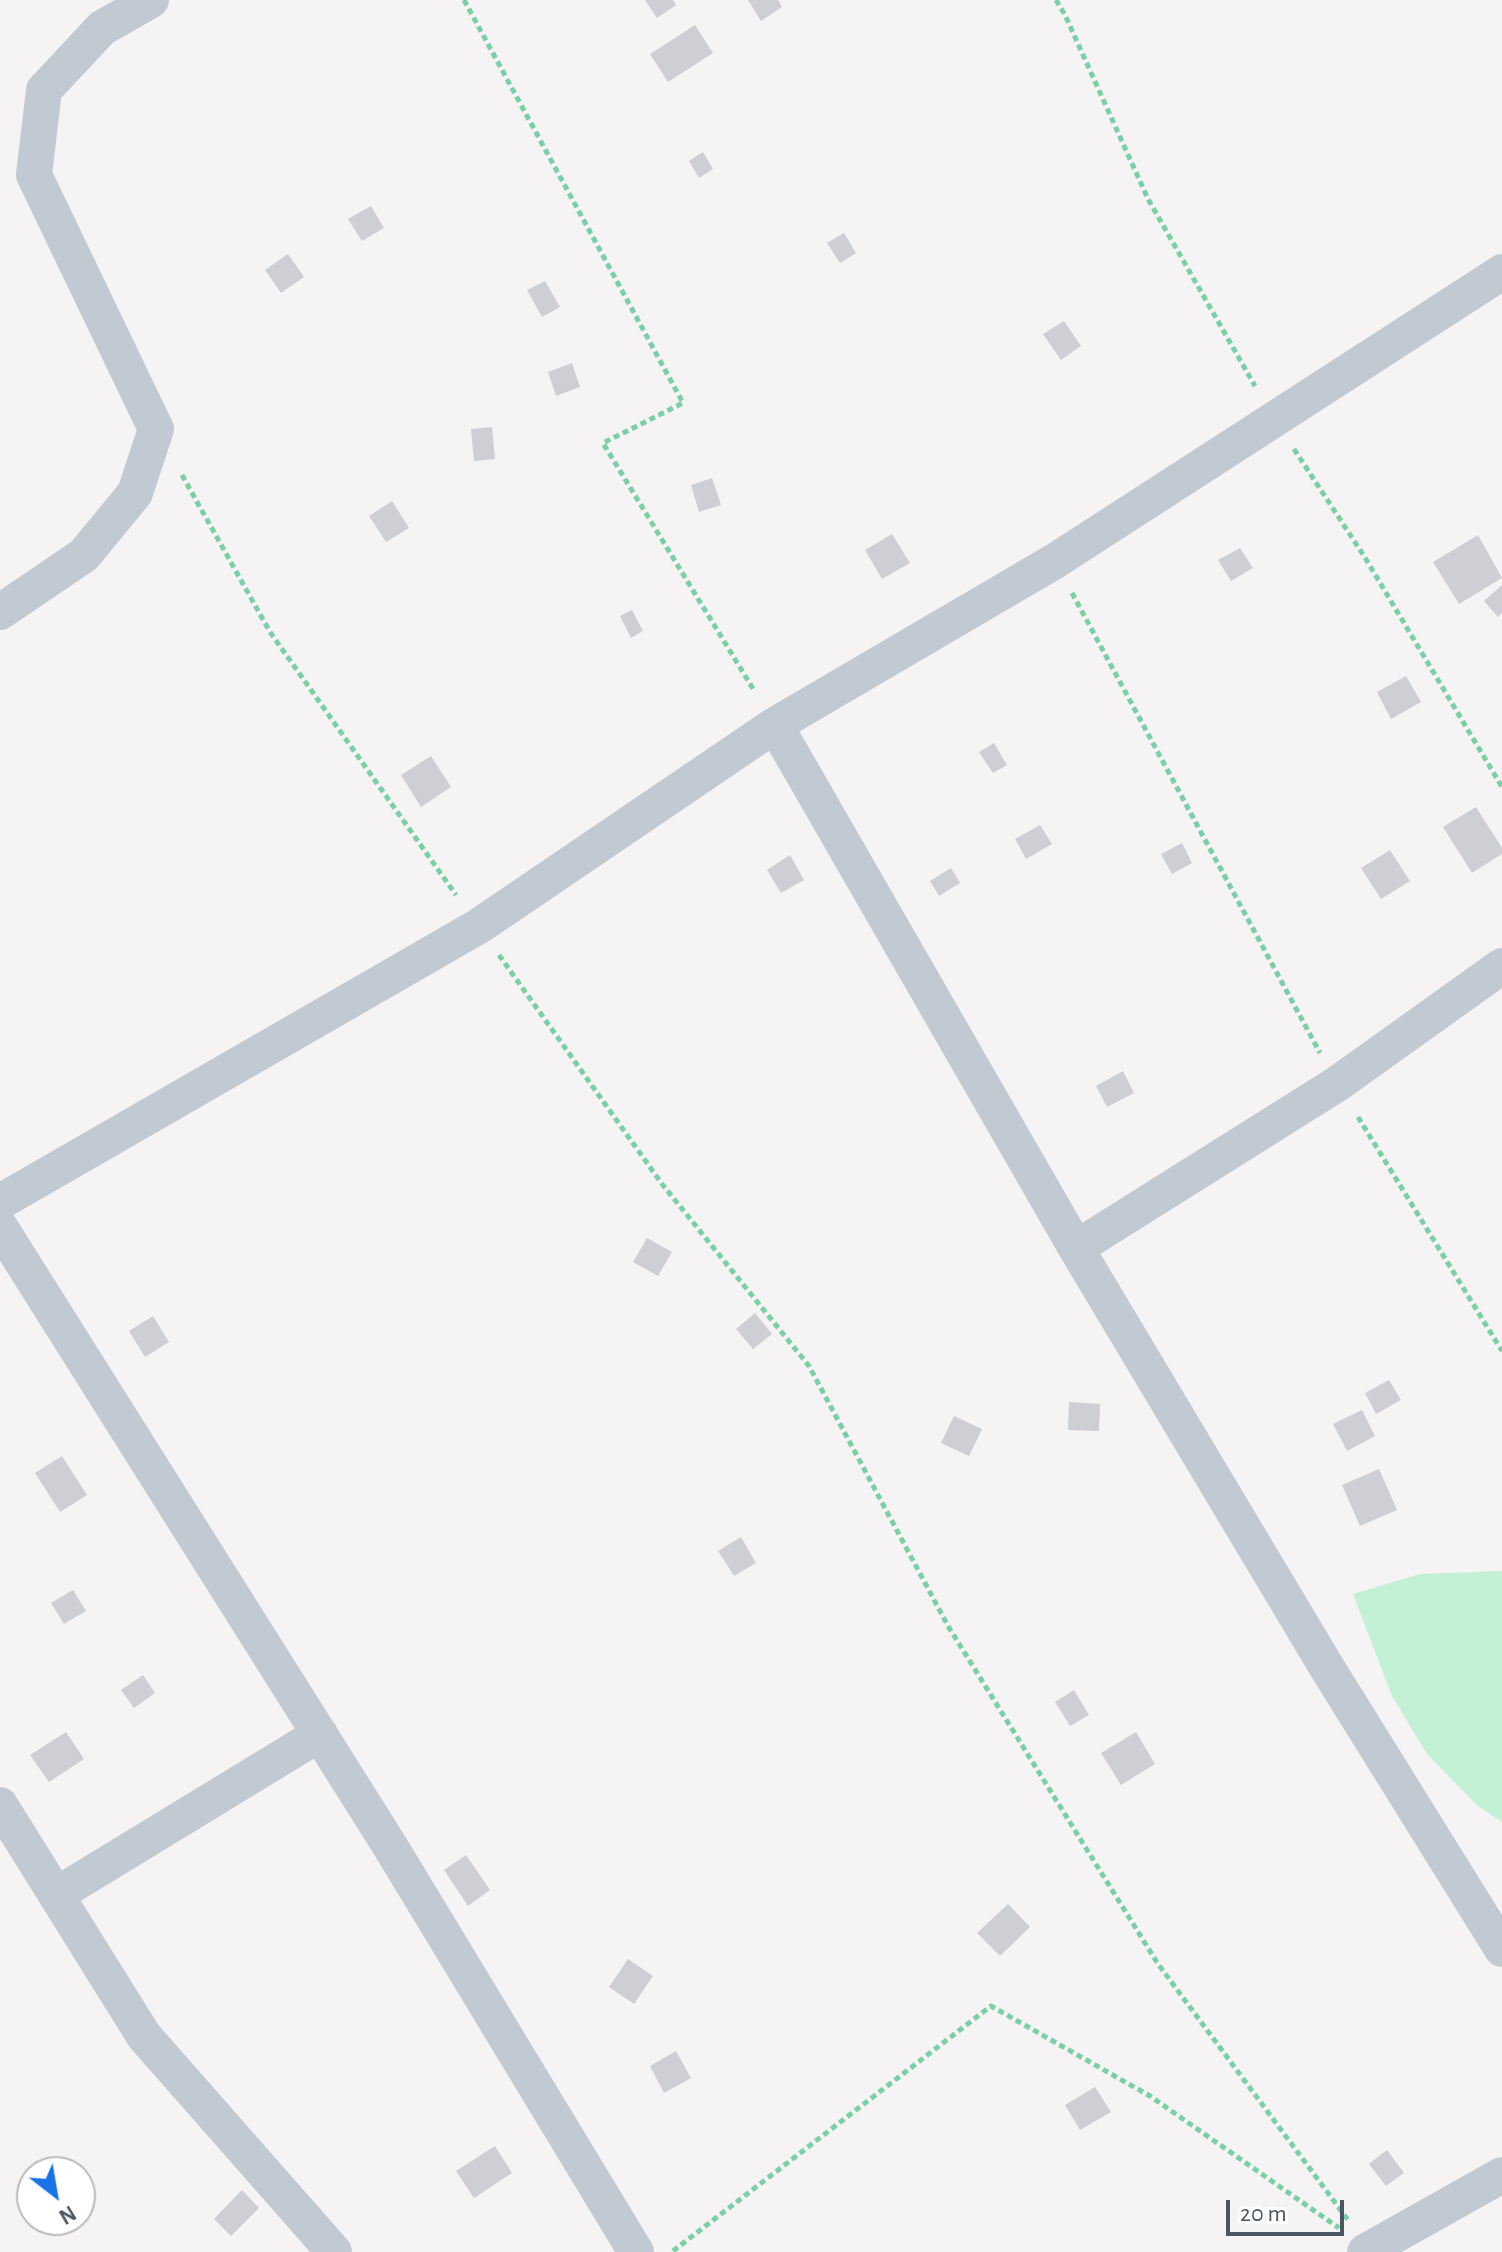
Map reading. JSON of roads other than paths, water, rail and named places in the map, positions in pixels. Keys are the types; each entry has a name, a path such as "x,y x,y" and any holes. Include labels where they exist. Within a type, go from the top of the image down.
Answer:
{"street":[{"path":"0,612 84,555 135,493 156,429 34,175 44,90 102,28 151,0"},
{"path":"0,1202 479,926 775,725 1055,561 1502,272"},
{"path":"775,725 1076,1248 1318,1653 1502,1949"},
{"path":"1076,1248 1337,1084 1502,966"},
{"path":"0,1227 320,1734 636,2252"},
{"path":"56,1895 320,1734"},
{"path":"0,1805 144,2036 334,2252"},
{"path":"1369,2251 1502,2175"}]}
